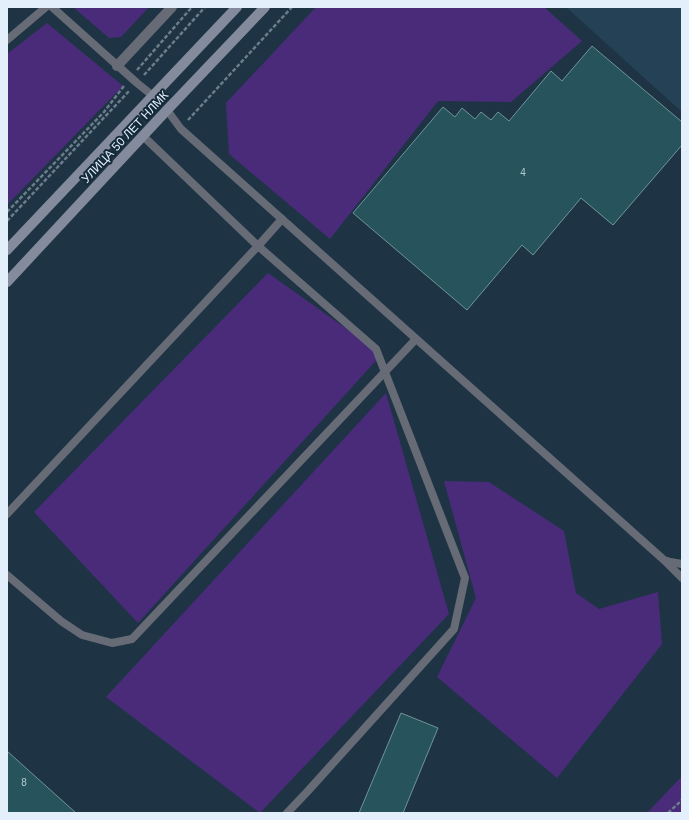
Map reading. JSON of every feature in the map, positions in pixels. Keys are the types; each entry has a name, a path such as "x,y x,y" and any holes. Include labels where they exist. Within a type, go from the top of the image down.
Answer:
{"main road":[{"name":"УЛИЦА 50 ЛЕТ НЛМК","path":"7,250 238,7"},
{"name":"УЛИЦА 50 ЛЕТ НЛМК","path":"7,282 264,8"}],"street":[{"path":"118,66 172,7"}],"lane":[{"path":"7,40 46,7"},
{"path":"52,7 153,96"},
{"path":"167,110 181,129 664,560 682,578"},
{"path":"143,136 258,246 376,349 386,371 465,578 454,629 287,813"},
{"path":"7,514 282,219"},
{"path":"7,575 61,621 82,635 112,643 132,639 416,339"},
{"path":"664,560 682,564"}],"path":[{"path":"7,212 104,112 130,77 192,7"},
{"path":"7,221 137,83 205,7"},
{"path":"181,129 292,7"},
{"path":"668,813 682,800"}],"shaded area":[{"path":"73,7 149,7 121,37 109,38"},
{"path":"316,7 544,7 582,41 511,102 438,101 330,239 229,154 226,103"},
{"path":"566,7 682,7 682,112"},
{"path":"47,23 123,86 7,205 7,54"},
{"path":"268,273 382,354 138,623 34,512"},
{"path":"386,393 449,614 260,813 106,697"},
{"path":"444,481 489,482 564,531 576,593 599,609 658,592 662,644 557,778 437,677 476,598"},
{"path":"682,776 682,813 647,813"}],"building":[{"path":"592,46 682,122 682,145 613,225 581,198 533,255 522,245 467,310 353,213 443,107 455,117 462,108 475,119 481,112 491,120 498,112 509,121 551,71 562,81"},
{"path":"401,713 438,728 403,813 359,813"},
{"path":"7,751 76,813 7,813"}]}
